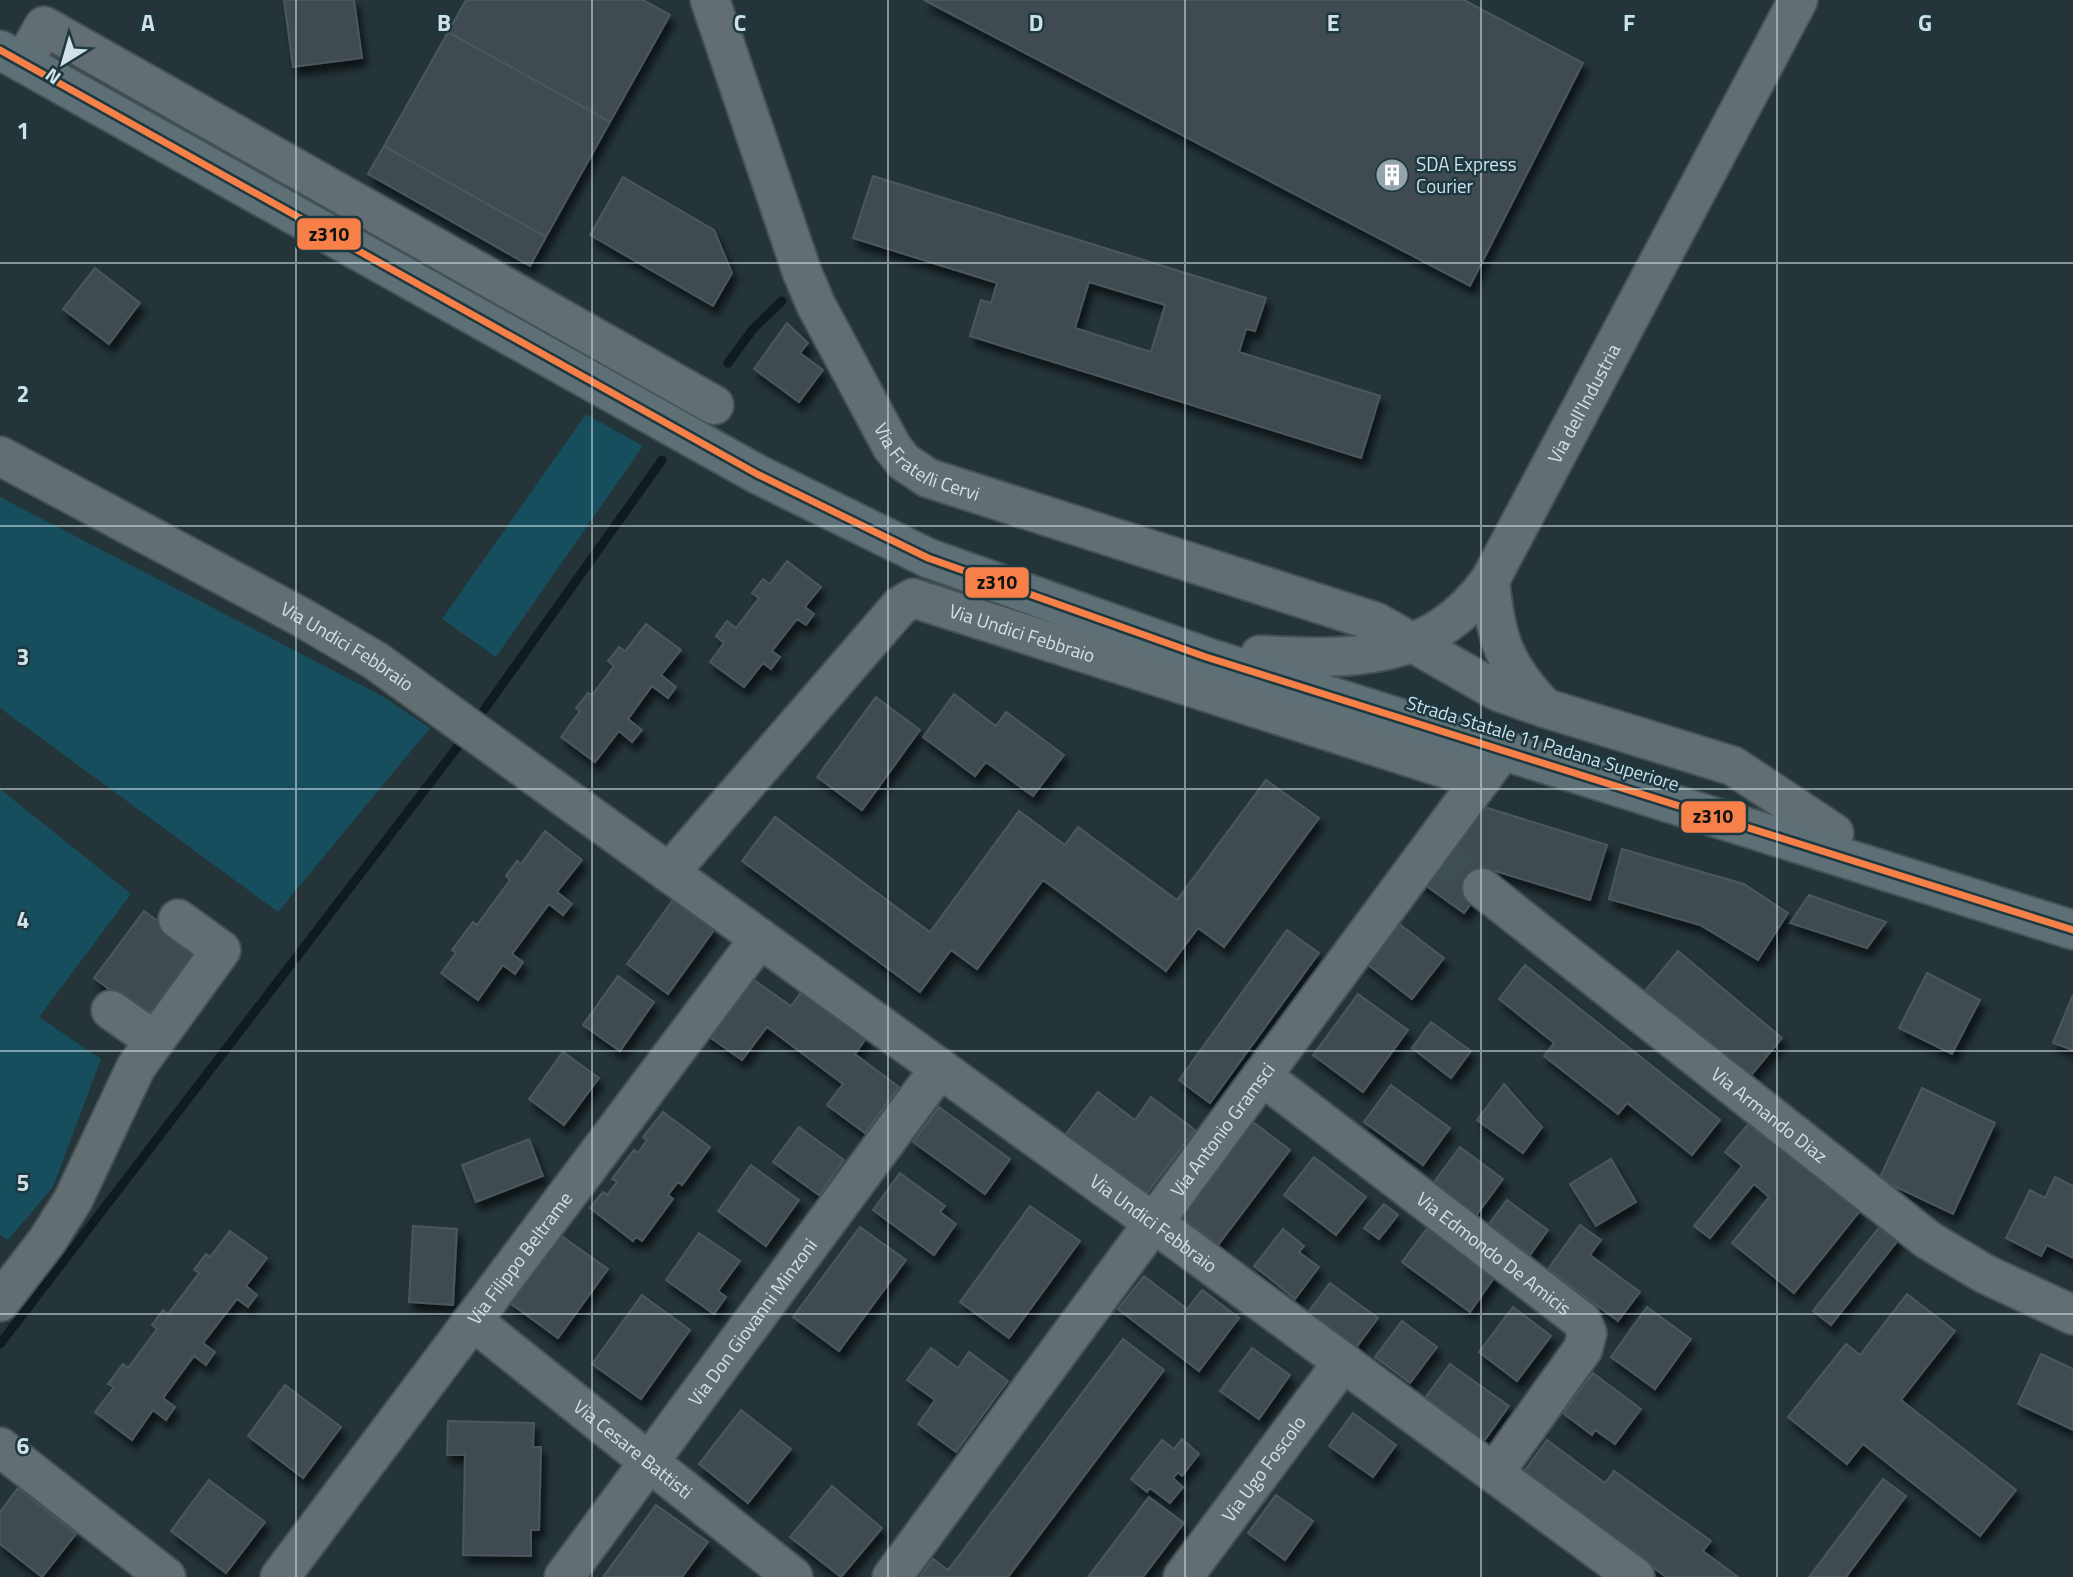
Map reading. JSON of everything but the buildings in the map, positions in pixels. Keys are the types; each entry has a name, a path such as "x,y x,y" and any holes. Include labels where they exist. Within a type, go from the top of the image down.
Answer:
{"main road":[{"name":"Strada Statale 11 Padana Superiore","path":"12,56 796,494 928,558 1206,657 1492,765 2073,930"},
{"name":"Strada Statale 11 Padana Superiore","path":"1051,602 1210,639 2073,908"}],"street":[{"name":"Via Fratelli Cervi","path":"710,0 793,249 816,305 892,447 904,462 928,478 1376,622 1413,640 1499,692 1733,766 1834,833"},
{"name":"Via dell'Industria","path":"1261,655 1364,656 1389,651 1462,614 1490,580 1798,0"},
{"path":"12,56 44,26 714,405"},
{"name":"Via Undici Febbraio","path":"0,456 359,650 1154,1223 1635,1577"},
{"path":"1490,580 1493,619 1501,648 1525,688 1545,708"},
{"name":"Via Undici Febbraio","path":"669,873 900,606 914,598 1492,765"},
{"name":"Via Antonio Gramsci","path":"892,1577 1492,765"},
{"name":"Via Armando Diaz","path":"1482,888 1928,1240 1985,1274 2073,1315"},
{"path":"0,1302 47,1241 73,1200 136,1068 221,950 178,919"},
{"name":"Via Filippo Beltrame","path":"280,1577 760,938"},
{"path":"111,1010 155,1041"},
{"name":"Via Don Giovanni Minzoni","path":"564,1577 940,1068"},
{"name":"Via Edmondo De Amicis","path":"1262,1076 1582,1321 1587,1333 1583,1349 1494,1473"},
{"name":"Via Cesare Battisti","path":"472,1321 793,1577"},
{"name":"Via Ugo Foscolo","path":"1183,1577 1343,1362"},
{"path":"0,1447 166,1577"}],"shaded area":[{"path":"586,414 643,446 496,657 442,619"},
{"path":"0,497 382,696 430,728 278,912 0,708"},
{"path":"0,789 131,894 39,1017 101,1059 53,1187 8,1240 0,1235"}],"waterway":[{"path":"728,363 753,329 782,301"},
{"path":"484,710 662,460"},
{"path":"0,1344 459,745"}],"tunnel":[{"path":"1433,850 1482,888"}],"transit line":[{"name":"z310","path":"0,50 757,474 928,558 1206,657 2073,930"}],"place":[{"name":"SDA Express Courier","path":"1392,175"}]}
